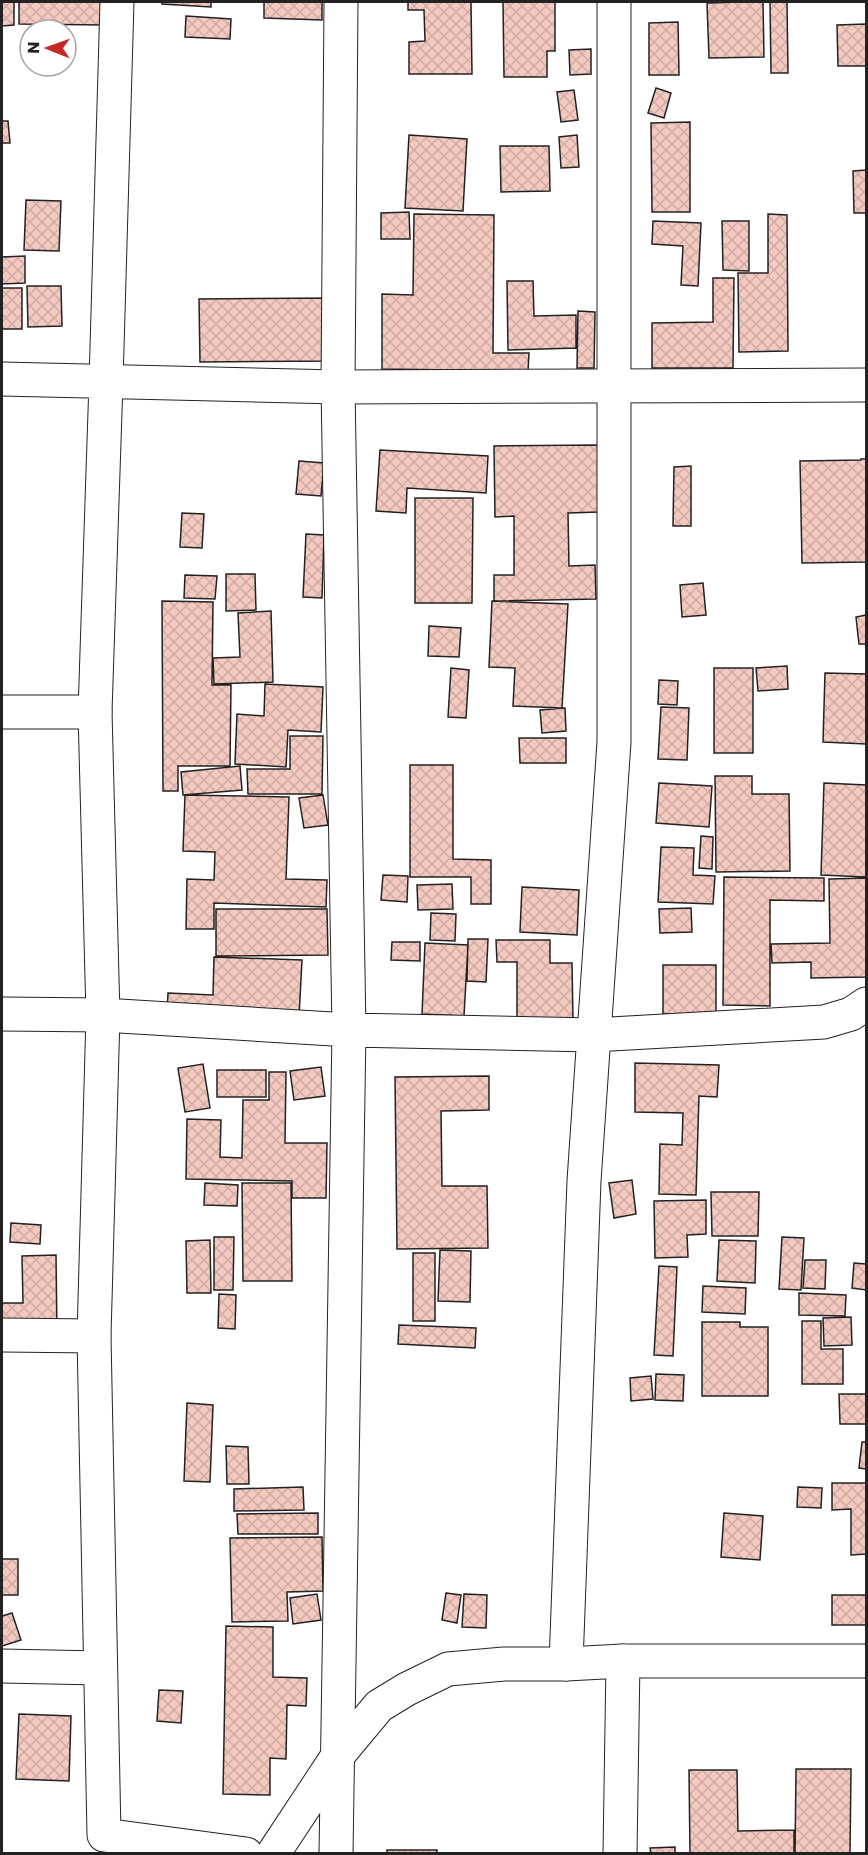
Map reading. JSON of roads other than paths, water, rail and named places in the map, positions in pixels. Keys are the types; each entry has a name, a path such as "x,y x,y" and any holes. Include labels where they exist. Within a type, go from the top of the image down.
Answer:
{"street":[{"path":"117,2 95,712 103,1015 94,1336 104,1844 246,1854"},
{"path":"336,1854 349,1030 338,387 341,2"},
{"path":"566,1664 584,1181 614,742 614,2"},
{"path":"2,379 338,387 867,384"},
{"path":"2,712 95,712"},
{"path":"2,1014 103,1015 349,1030 593,1035 824,1022 851,1014 867,1004"},
{"path":"2,1335 94,1336"},
{"path":"273,1854 339,1754 379,1706 407,1689 448,1670 504,1664 622,1661 867,1661"},
{"path":"620,1854 622,1661"},
{"path":"2,1666 100,1668"}]}
